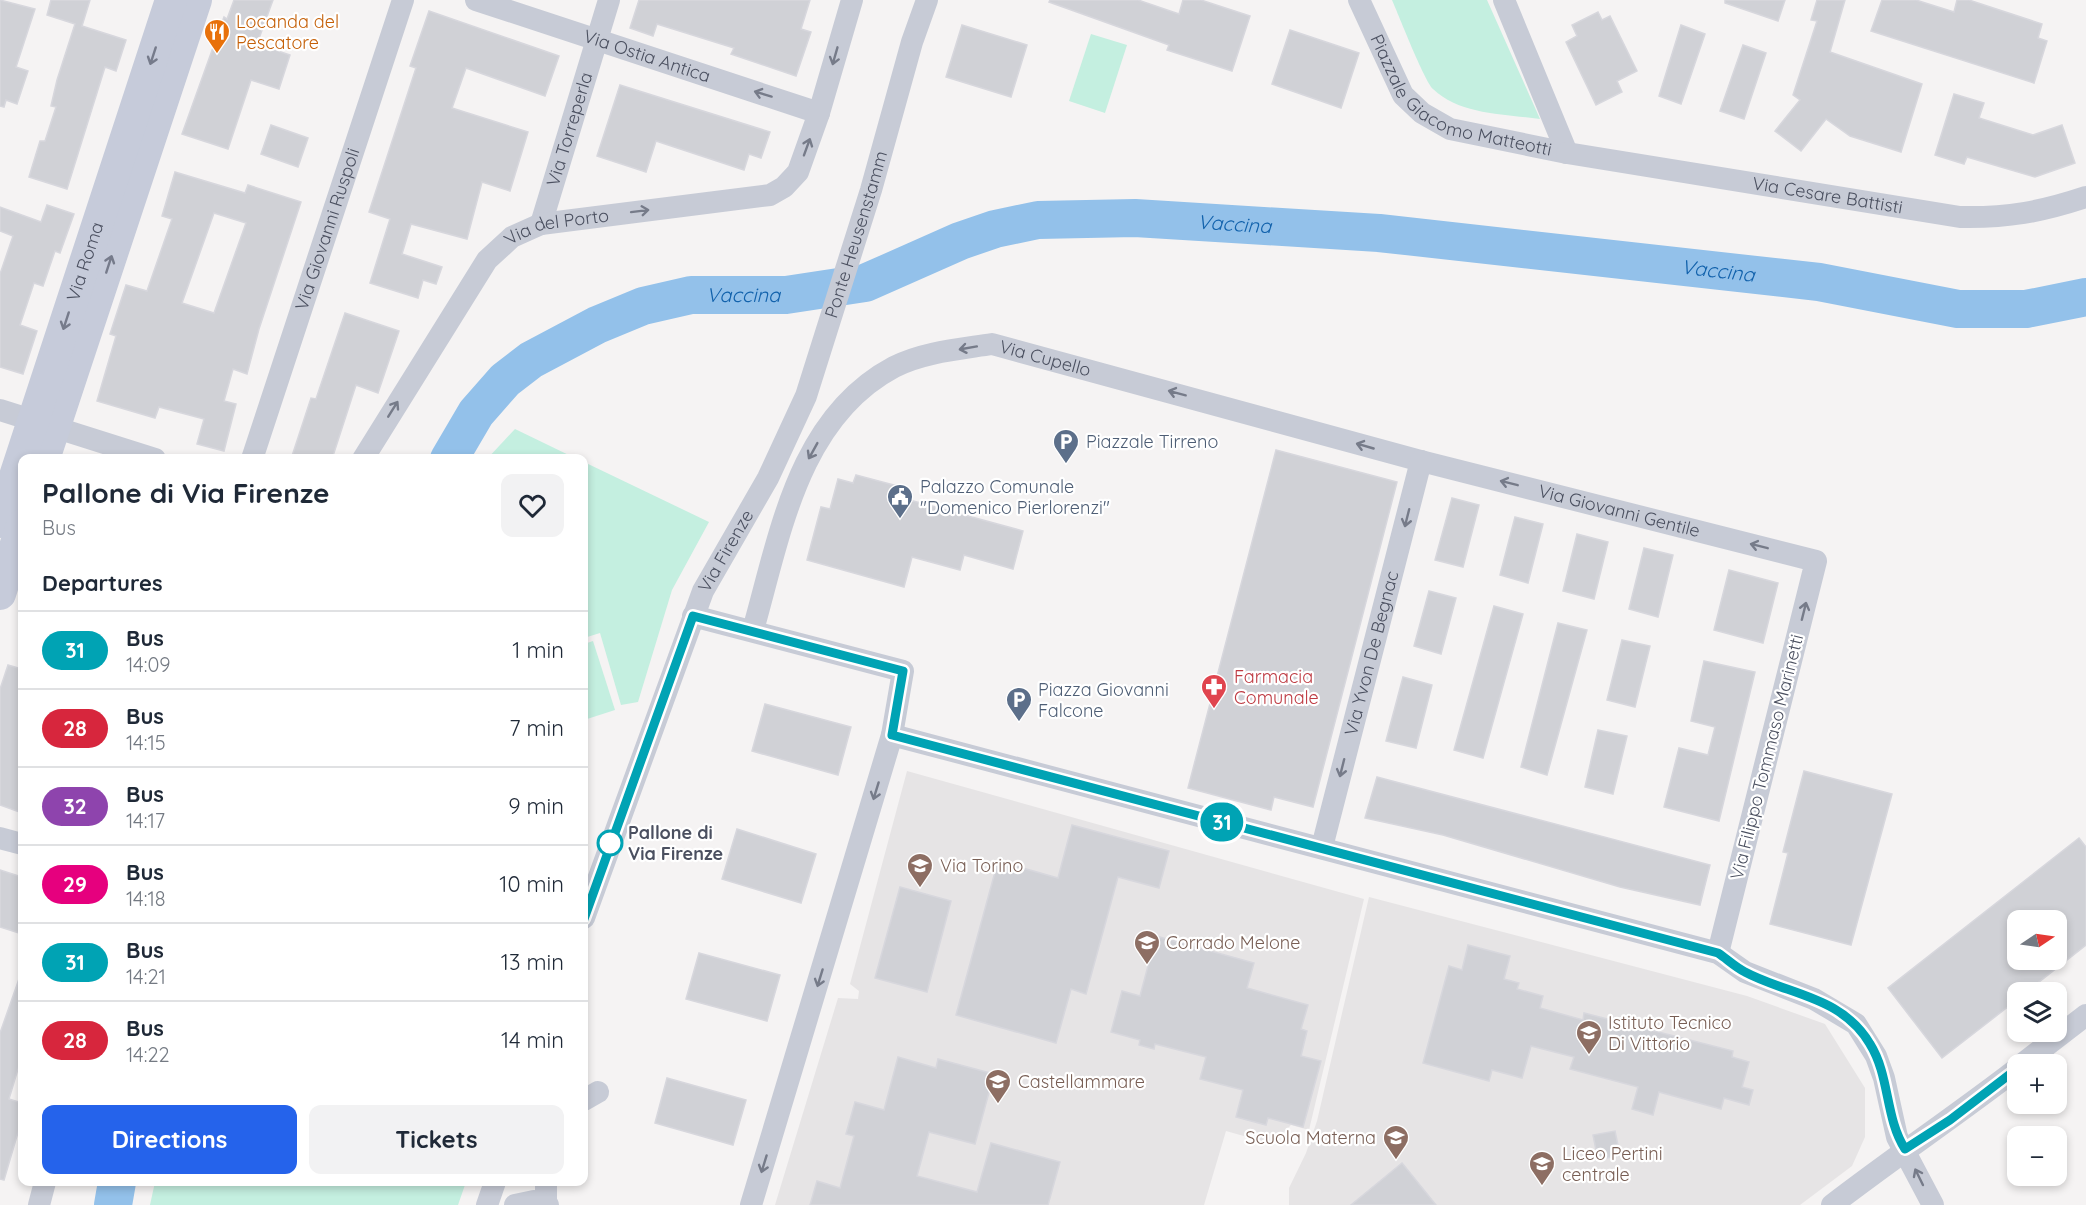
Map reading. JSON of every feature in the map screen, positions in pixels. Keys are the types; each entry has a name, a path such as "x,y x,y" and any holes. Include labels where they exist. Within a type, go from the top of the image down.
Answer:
{"street":[{"name":"Via Roma","path":"44,454 44,424 171,0"},
{"name":"Via Roma","path":"31,454 44,424 196,0"},
{"name":"Via Giovanni Ruspoli","path":"254,454 403,0"},
{"name":"Via Ostia Antica","path":"476,0 819,113"},
{"name":"Via Torreperla","path":"541,224 609,0"},
{"name":"Via del Porto","path":"366,454 487,260 512,237 541,224 770,195 784,188 798,172 819,113 852,0"},
{"path":"911,0 912,42"},
{"path":"912,42 927,0"},
{"name":"Piazzale Giacomo Matteotti","path":"1359,0 1403,95 1422,113 1450,129 1568,153"},
{"name":"Piazzale Giacomo Matteotti","path":"1504,0 1568,153"},
{"name":"Ponte Heusenstamm","path":"794,424 806,396 871,190 912,42"},
{"name":"Via Cesare Battisti","path":"1568,153 1960,217 2042,212 2086,197"},
{"name":"Via Cupello","path":"753,630 792,492 831,420 858,392 895,366 940,353 992,344 1421,461"},
{"path":"0,410 139,454"},
{"name":"Via Firenze","path":"588,907 693,616 721,557 768,478 794,424"},
{"name":"Via Giovanni Gentile","path":"1421,461 1816,561"},
{"name":"Via Yvon De Begnac","path":"1322,847 1421,461"},
{"name":"Via Roma","path":"0,522 18,482"},
{"path":"0,594 18,538"},
{"name":"Via Filippo Tommaso Marinetti","path":"1718,953 1816,561"},
{"path":"693,616 903,671 892,735 751,1205"},
{"path":"892,735 1718,953 1745,972 1814,999 1856,1024 1876,1056 1884,1078 1897,1137 1933,1205"},
{"path":"0,838 18,843"},
{"path":"2035,1054 2086,1015"},
{"path":"1832,1205 1905,1149 1950,1120 2007,1076"},
{"path":"39,1205 44,1186"},
{"path":"487,1205 494,1186"},
{"path":"515,1205 547,1197 536,1186"}],"shaded area":[{"path":"907,771 1364,899 1309,1130 1291,1125 1272,1144 1226,1131 1204,1205 775,1205 838,998 858,999 859,991 850,984"},
{"name":"Istituto Tecnico Di Vittorio","path":"1369,897 1747,996 1825,1024 1865,1088 1865,1137 1852,1166 1800,1205 1289,1205 1289,1188 1306,1153 1317,1121"}],"green space":[{"path":"1392,0 1487,0 1540,119 1469,109 1444,98 1429,83"},
{"path":"1091,34 1127,45 1105,113 1069,101"},
{"path":"515,429 567,454 492,454"},
{"path":"588,464 709,522 672,590 638,702 621,705 600,633 588,637"},
{"path":"593,641 615,710 588,719 588,643"},
{"path":"154,1186 465,1186 458,1205 150,1205"}],"building":[{"path":"0,0 35,9 16,67 28,71 17,104 6,100 4,107 0,106"},
{"path":"51,0 90,0 82,26 126,40 116,71 105,67 67,189 29,177 40,141 45,141 56,107 51,106 75,24 47,15"},
{"path":"234,0 273,0 257,44 290,55 279,89 251,80 228,149 182,134 224,17 227,19"},
{"path":"639,0 810,0 801,29 811,32 796,76 731,54 734,48 657,24 653,36 630,28"},
{"path":"1050,0 1138,0 1179,14 1183,0 1201,0 1250,16 1232,71 1167,50 1169,45 1049,2"},
{"path":"1725,0 1785,0 1778,21 1725,3"},
{"path":"1817,0 1845,0 1830,52 1922,84 1901,152 1850,136 1826,119 1801,151 1775,131 1800,100 1793,95 1817,21 1811,20"},
{"path":"1882,0 1916,0 1954,12 1957,0 1969,0 2042,24 2038,38 2047,41 2034,83 1871,31"},
{"path":"429,11 559,56 545,96 466,68 452,108 528,132 510,191 482,182 467,239 411,224 402,254 442,267 436,284 423,280 418,298 370,283 390,219 369,212 416,68 410,66"},
{"path":"1598,12 1602,20 1610,16 1637,71 1617,81 1622,92 1596,105 1566,42 1577,36 1572,25"},
{"path":"962,25 1027,45 1011,97 946,77"},
{"path":"1681,25 1705,34 1681,104 1659,96"},
{"path":"1290,30 1359,53 1341,108 1272,84"},
{"path":"1743,45 1766,53 1744,119 1720,111"},
{"path":"620,85 770,132 761,158 749,154 744,170 656,141 646,172 597,156"},
{"path":"1954,94 1984,103 1979,118 2033,135 2062,125 2075,163 2035,177 1967,157 1964,164 1935,155"},
{"path":"271,125 308,138 298,167 261,154"},
{"path":"175,172 245,193 248,185 301,202 259,329 247,374 233,369 224,401 236,404 224,451 197,444 204,419 159,407 155,418 97,401 116,336 110,334 126,285 147,291 172,219 162,216","holes":["214,213 246,223 214,313 182,303"]},
{"path":"47,205 74,214 60,253 55,251 43,286 34,283 20,325 37,331 23,374 0,367 0,274 13,236 0,231 0,207 41,222"},
{"path":"345,313 399,331 378,393 356,385 334,454 293,454 311,398 316,399"},
{"path":"1276,450 1397,482 1313,807 1274,797 1271,810 1188,788"},
{"name":"Palazzo Comunale \"Domenico Pierlorenzi\"","path":"856,475 909,489 906,499 1023,531 1013,569 964,555 960,570 912,557 904,587 807,560 821,507 830,509 838,479 853,483"},
{"path":"1452,498 1479,505 1463,567 1435,560"},
{"path":"1515,517 1543,524 1528,583 1500,575"},
{"path":"1577,534 1608,542 1594,599 1563,591"},
{"path":"1644,548 1673,555 1658,617 1629,609"},
{"path":"1729,570 1778,583 1763,643 1714,630"},
{"path":"1429,591 1456,598 1441,654 1414,646"},
{"path":"1494,606 1523,614 1483,758 1454,750"},
{"path":"1558,623 1587,630 1547,775 1521,767"},
{"path":"1622,640 1650,646 1635,707 1607,700"},
{"path":"1704,661 1755,672 1719,821 1664,807 1679,748 1708,755 1715,727 1691,721"},
{"path":"8,665 18,668 18,812 0,805 0,689"},
{"path":"1403,677 1432,685 1416,748 1386,741"},
{"path":"765,704 851,727 838,775 752,751"},
{"path":"1598,730 1627,736 1613,794 1585,787"},
{"path":"1804,771 1892,794 1851,945 1770,924 1788,853 1783,852"},
{"path":"1377,777 1710,865 1700,905 1620,887 1443,835 1365,818"},
{"path":"1072,825 1169,851 1159,888 1118,877 1086,994 1071,989 1056,1043 956,1015 998,861 1058,878"},
{"path":"737,829 816,854 801,903 722,879"},
{"path":"2079,838 2086,847 2086,945 2067,960 2067,910 2007,910 2007,970 2054,970 2039,982 2007,982 2007,1008 1942,1058 1888,988"},
{"path":"0,870 18,876 18,933 0,927"},
{"path":"900,887 951,901 927,992 875,978"},
{"path":"1156,936 1254,963 1247,988 1308,1005 1301,1029 1307,1031 1301,1056 1321,1061 1303,1127 1268,1118 1266,1125 1236,1117 1243,1090 1200,1079 1206,1057 1155,1044 1154,1049 1139,1045 1140,1040 1111,1032 1122,991 1140,996"},
{"path":"1468,945 1510,956 1504,979 1519,983 1517,989 1543,996 1540,1008 1583,1020 1584,1013 1733,1051 1732,1057 1749,1062 1742,1087 1753,1090 1749,1105 1724,1098 1721,1109 1659,1092 1653,1115 1632,1109 1638,1087 1570,1069 1574,1057 1531,1046 1522,1078 1492,1070 1489,1081 1423,1063 1449,966 1462,970"},
{"path":"699,953 780,975 767,1021 686,999"},
{"path":"18,982 18,1069 9,1099 18,1102 18,1133 4,1180 0,1179 0,1033"},
{"path":"898,1057 936,1068 938,1059 994,1074 975,1144 929,1132 917,1176 977,1192 991,1143 1060,1162 1048,1205 810,1205 817,1181 840,1188 854,1136 846,1134 855,1102 884,1110"},
{"path":"667,1078 746,1100 733,1145 655,1123"},
{"path":"1615,1131 1620,1155 1598,1160 1593,1135"},
{"path":"1402,1163 1436,1205 1351,1205"}],"waterway":[{"name":"Vaccina","path":"452,454 476,413 505,380 531,360 597,325 643,306 691,295 786,295 865,283 960,241 995,229 1038,220 1135,218 1379,233 1819,282 1958,309 2026,309 2086,297"},
{"name":"Vaccina","path":"113,1205 116,1186"}],"bus line":[{"name":"31","path":"588,908 693,616 903,671 892,735 1718,953 1745,972 1814,999 1847,1016 1856,1024 1876,1056 1884,1078 1897,1137 1905,1149 1950,1120 2007,1076"}],"place":[{"name":"Locanda del Pescatore","path":"217,55"},
{"name":"Piazzale Tirreno","path":"1066,465"},
{"name":"Palazzo Comunale \"Domenico Pierlorenzi\"","path":"900,520"},
{"name":"Farmacia Comunale","path":"1214,710"},
{"name":"Piazza Giovanni Falcone","path":"1019,723"},
{"name":"Pallone di Via Firenze","path":"610,843"},
{"name":"Via Torino","path":"920,889"},
{"name":"Corrado Melone","path":"1147,966"},
{"name":"Istituto Tecnico Di Vittorio","path":"1589,1056"},
{"name":"Castellammare","path":"998,1105"},
{"name":"Scuola Materna","path":"1396,1161"},
{"name":"Liceo Pertini centrale","path":"1542,1187"}]}
